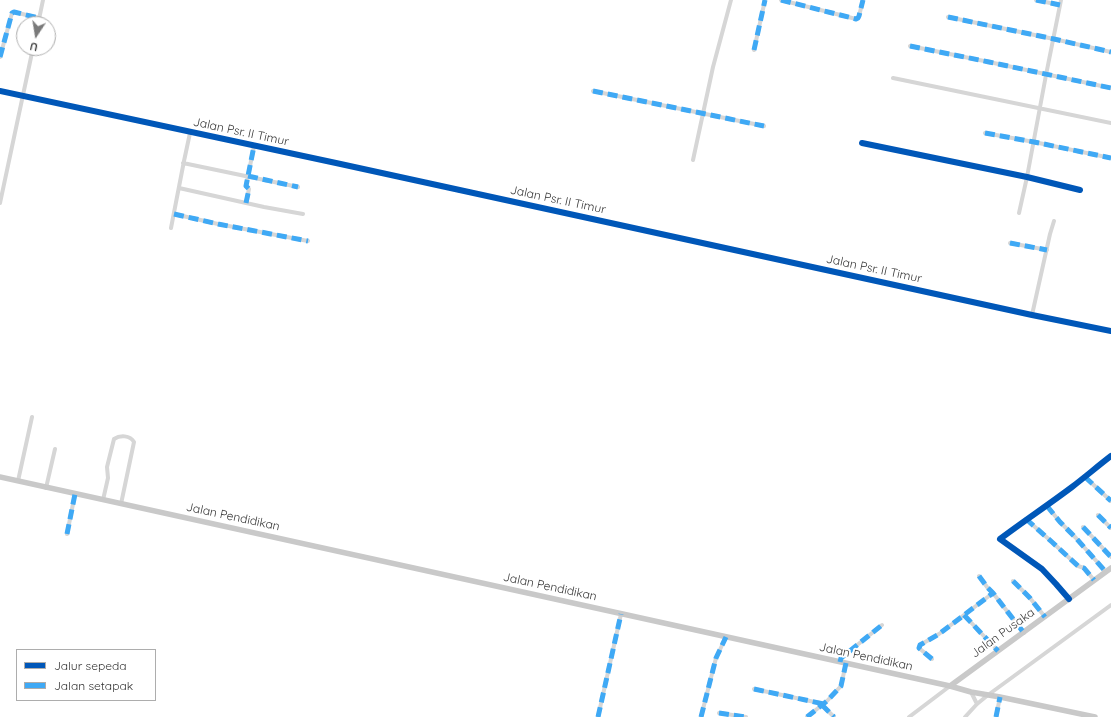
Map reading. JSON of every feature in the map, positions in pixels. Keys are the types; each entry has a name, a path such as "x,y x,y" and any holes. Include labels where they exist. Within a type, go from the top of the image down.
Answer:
{"main road":[{"name":"Jalan Pendidikan","path":"0,478 846,663 971,692 1095,717"},
{"name":"Jalan Pusaka","path":"950,686 1111,568"}],"street":[{"path":"39,16 42,0"},
{"path":"693,160 713,67 731,0"},
{"path":"754,50 766,0"},
{"path":"781,0 856,19 858,18 863,0"},
{"path":"1019,213 1061,2 1036,0"},
{"path":"0,57 12,13 14,12 31,16"},
{"path":"948,17 1111,52"},
{"path":"910,46 1111,88"},
{"path":"0,203 31,56"},
{"path":"893,78 1111,123"},
{"name":"Jalan Psr. II Timur","path":"0,91 1111,331"},
{"path":"593,91 764,126"},
{"path":"171,228 190,133"},
{"path":"985,133 1111,158"},
{"path":"862,143 1027,177 1080,190"},
{"path":"246,203 248,190 246,186 254,146"},
{"path":"183,163 298,187"},
{"path":"179,188 303,214"},
{"path":"174,214 308,241"},
{"path":"1032,315 1054,221"},
{"path":"1010,243 1047,250"},
{"path":"18,481 32,417"},
{"path":"103,500 108,478 107,467 114,439 120,436 127,436 134,442 121,504"},
{"path":"46,488 54,449"},
{"path":"1069,599 1042,569 1000,540 1026,519 1047,506 1110,458"},
{"path":"1085,477 1111,500"},
{"path":"67,534 75,494"},
{"path":"1047,506 1106,572"},
{"path":"1098,514 1111,528"},
{"path":"1026,519 1078,566 1084,568 1094,580"},
{"path":"1084,527 1111,557"},
{"path":"979,576 1024,633"},
{"path":"1013,581 1030,598 1045,617"},
{"path":"932,659 919,648 920,645 939,634 993,593"},
{"path":"965,717 988,695 1111,605"},
{"path":"598,717 621,614"},
{"path":"964,615 998,651"},
{"path":"840,662 841,658 882,625"},
{"path":"701,717 716,658 726,637"},
{"path":"807,717 833,696 841,686 846,663"},
{"name":"Jalan Pusaka","path":"909,717 950,686"},
{"path":"754,689 823,704 834,717"},
{"path":"971,692 977,704"},
{"path":"996,717 1000,697"},
{"path":"719,713 746,717"}],"marked path":[{"path":"754,50 765,0"},
{"path":"781,0 856,19 859,16 863,0"},
{"path":"1036,0 1060,5"},
{"path":"0,57 12,13 14,12 31,16"},
{"path":"948,17 1111,52"},
{"path":"910,46 1111,88"},
{"path":"593,91 764,126"},
{"path":"985,133 1111,158"},
{"path":"246,203 249,189 246,186 254,146"},
{"path":"248,176 298,187"},
{"path":"174,214 308,241"},
{"path":"1010,243 1047,250"},
{"path":"1085,477 1111,501"},
{"path":"67,534 75,494"},
{"path":"1047,506 1106,572"},
{"path":"1098,515 1111,528"},
{"path":"1026,519 1078,566 1084,568 1094,580"},
{"path":"1083,527 1111,557"},
{"path":"979,576 1024,633"},
{"path":"1013,581 1030,598 1045,617"},
{"path":"932,659 919,648 920,645 939,634 993,593"},
{"path":"598,717 621,614"},
{"path":"964,615 998,651"},
{"path":"840,662 841,658 882,625"},
{"path":"701,717 716,658 726,637"},
{"path":"807,717 827,701 841,686 846,663"},
{"path":"754,689 824,704"},
{"path":"996,717 1000,697"},
{"path":"822,705 834,717"},
{"path":"719,713 746,717"}],"cycle path":[{"path":"0,91 1111,331"},
{"path":"862,143 1027,177 1080,190"},
{"path":"1069,599 1042,569 1000,539 1072,487 1111,456"}]}
